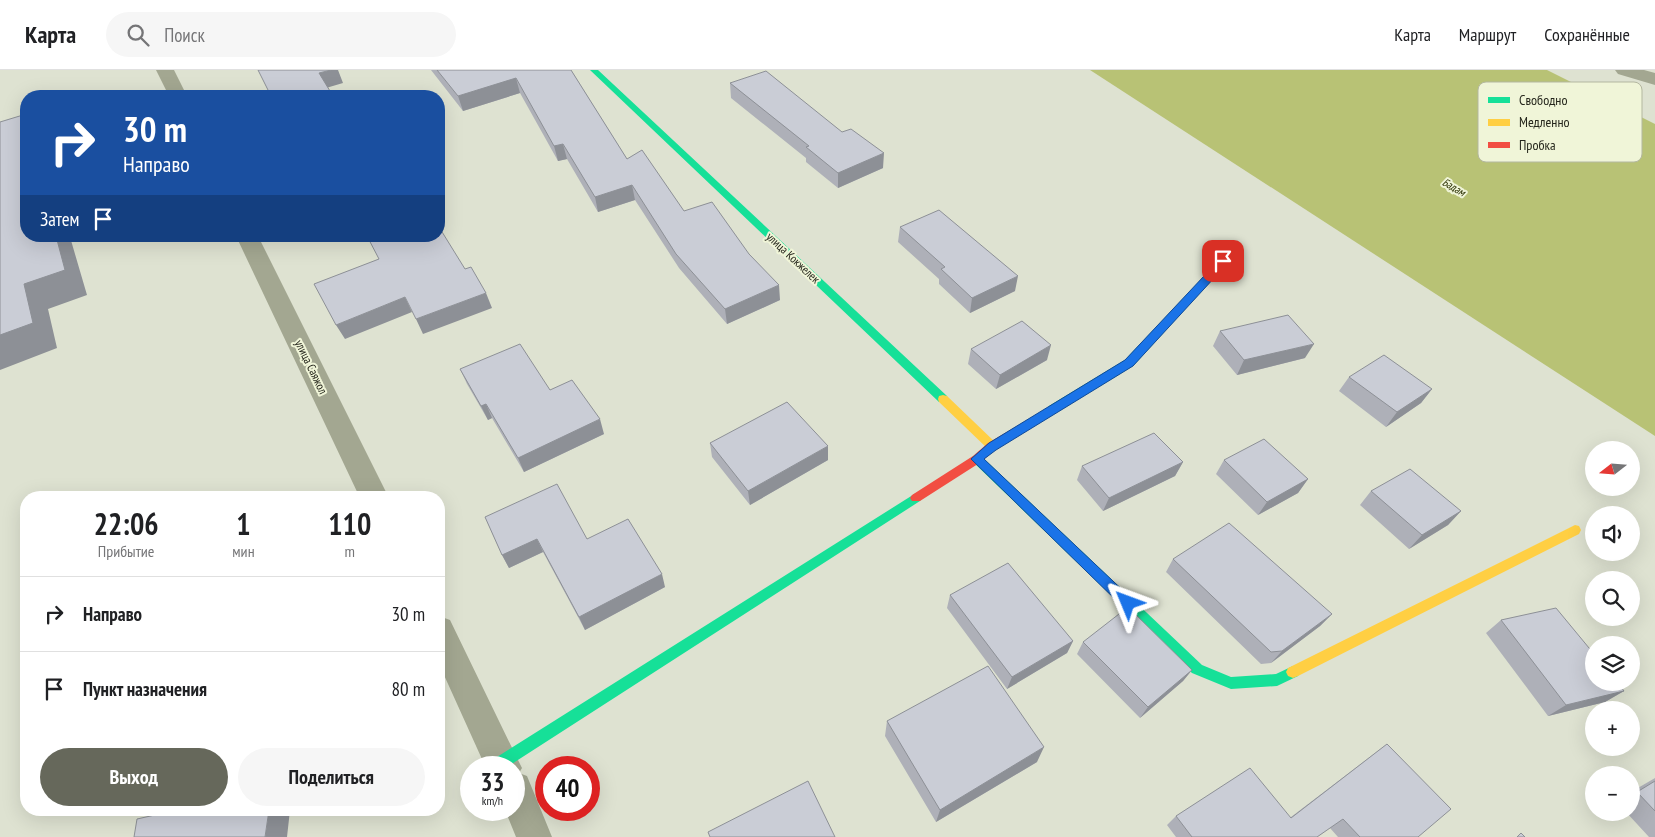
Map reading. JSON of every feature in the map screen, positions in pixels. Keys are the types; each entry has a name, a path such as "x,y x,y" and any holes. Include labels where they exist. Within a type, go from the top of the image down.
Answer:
{"street":[{"path":"165,70 175,90"},
{"name":"улица Кокжелек","path":"594,70 992,446"},
{"path":"1624,70 1655,79"},
{"name":"улица Саяжол","path":"250,242 372,491"},
{"path":"525,761 977,459 992,446 1129,363 1237,247"},
{"path":"977,459 1197,669 1231,682 1277,680 1575,530"},
{"path":"445,643 499,756"},
{"path":"525,816 534,837"}],"water":[{"name":"Бадам","path":"1090,70 1547,70 1571,82 1478,82 1478,162 1642,162 1642,118 1655,124 1655,436"}],"building":[{"path":"258,70 331,70 319,73 329,90 268,90"},
{"path":"437,70 571,70 627,159 642,150 684,211 712,202 749,254 779,285 725,309 676,254 632,185 595,197 563,144 554,146 516,78 458,96"},
{"path":"766,71 842,132 851,129 884,153 838,173 806,147 809,146 730,83"},
{"path":"20,116 20,242 58,242 65,270 24,284 33,323 0,335 0,122"},
{"path":"939,210 1018,276 972,298 941,269 945,267 900,227"},
{"path":"445,237 465,269 471,267 486,293 416,319 405,297 336,325 314,284 379,259 370,242 445,242"},
{"path":"1288,315 1314,344 1244,360 1220,331"},
{"path":"1022,321 1051,345 1000,375 971,349"},
{"path":"520,344 550,390 572,380 600,419 518,458 486,404 481,406 460,369"},
{"path":"1384,355 1432,389 1397,412 1349,377"},
{"path":"787,402 828,446 748,491 710,443"},
{"path":"1154,433 1183,462 1109,498 1082,466"},
{"path":"1264,439 1308,479 1267,502 1224,460"},
{"path":"1410,469 1461,511 1422,535 1371,491"},
{"path":"557,484 587,539 628,519 662,574 579,617 537,539 502,555 485,517"},
{"path":"1229,523 1332,614 1282,651 1271,652 1173,559"},
{"path":"1008,563 1073,641 1012,677 950,595"},
{"path":"1128,607 1192,670 1148,707 1083,642"},
{"path":"1556,608 1585,643 1585,691 1624,691 1566,705 1501,620"},
{"path":"988,666 1044,747 940,810 887,721"},
{"path":"1387,744 1451,809 1418,837 1360,837 1343,819 1317,837 1192,837 1176,816 1250,768 1291,818"},
{"path":"808,781 835,837 710,837 708,832"},
{"path":"1655,781 1655,811 1640,795 1640,790"},
{"path":"150,816 268,816 265,837 134,837 137,819"},
{"path":"1521,833 1525,837 1517,837"}],"traffic: fast":[{"path":"594,70 943,399"},
{"path":"1053,409 1129,363 1237,247"},
{"path":"977,459 1197,669 1231,683 1277,680 1293,672"},
{"path":"511,756 916,498"}],"traffic: slow":[{"path":"943,399 992,446"},
{"path":"1293,672 1575,530"}],"traffic: jam":[{"path":"916,498 977,459 992,446 1053,409"}],"route":[{"path":"1128,603 977,459 992,446 1129,363 1223,261"}]}
